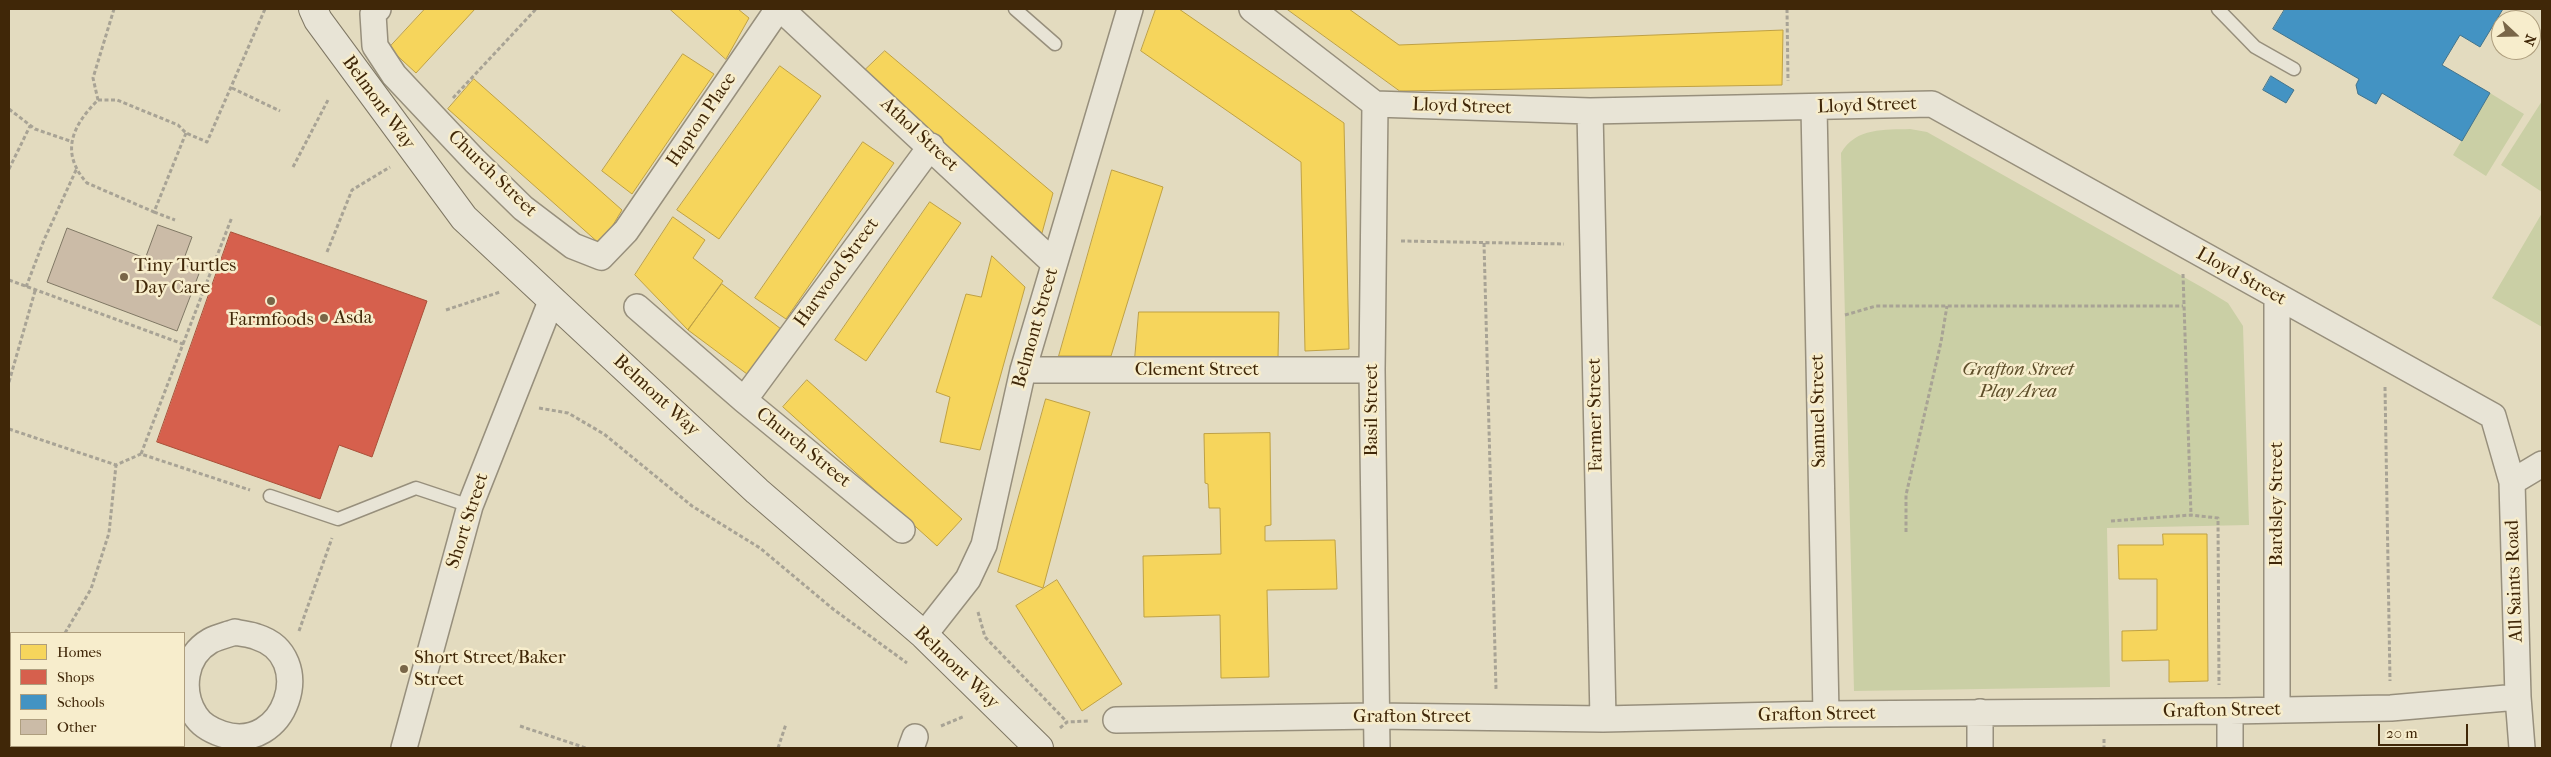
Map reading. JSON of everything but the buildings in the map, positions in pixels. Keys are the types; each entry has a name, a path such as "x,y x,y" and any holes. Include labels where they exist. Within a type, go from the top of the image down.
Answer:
{"street":[{"name":"Belmont Way","path":"313,9 318,20 464,218 758,491 924,635 1039,748"},
{"name":"Church Street","path":"378,9 373,14 375,46 394,75 523,208 573,246 601,257 626,231"},
{"name":"Athol Street","path":"780,9 930,146 1054,263"},
{"name":"Hapton Place","path":"626,231 780,9"},
{"name":"Belmont Street","path":"924,635 968,579 984,545 1023,370 1130,9"},
{"path":"1252,9 1375,104"},
{"name":"Lloyd Street","path":"1375,104 1590,111 1814,108 1932,104 2493,416"},
{"name":"Basil Street","path":"1375,104 1372,370 1375,716 1377,748"},
{"name":"Samuel Street","path":"1814,108 1826,714"},
{"name":"Farmer Street","path":"1590,111 1603,719"},
{"name":"Harwood Street","path":"744,400 930,146"},
{"name":"Short Street","path":"404,748 470,506 511,402 542,291"},
{"name":"Bardsley Street","path":"2277,297 2277,710"},
{"name":"Church Street","path":"637,307 744,400 902,530"},
{"name":"Clement Street","path":"1023,370 1372,370"},
{"name":"All Saints Road","path":"2493,416 2512,482 2518,697 2522,748"},
{"path":"2512,482 2542,464"},
{"path":"235,632 259,637 274,647 288,664 290,690 285,707 279,717 266,729 251,736 204,739 187,699 185,681 195,654 210,641 235,632"},
{"name":"Grafton Street","path":"1116,720 1375,716 1603,719 1980,712 2225,712 2391,708 2518,697"},
{"path":"1980,712 1980,748"},
{"path":"2225,712 2230,748"}],"lane":[{"path":"1015,9 1055,44"},
{"path":"2218,9 2255,47 2294,69"},
{"path":"270,496 338,519 416,488 470,506"}],"path":[{"path":"98,100 93,78 114,9"},
{"path":"434,118 536,9"},
{"path":"1787,9 1788,108"},
{"path":"175,220 87,183 77,168 70,141 83,115 98,100 117,100 178,126 186,134 207,142 232,88 263,10"},
{"path":"232,88 280,111"},
{"path":"293,167 328,100"},
{"path":"9,110 35,129 70,141"},
{"path":"9,169 30,126"},
{"path":"154,212 186,134"},
{"path":"327,252 352,190 390,167"},
{"path":"26,288 44,240 77,168"},
{"path":"141,454 232,217"},
{"path":"1374,241 1592,244"},
{"path":"1484,243 1497,718"},
{"path":"2191,515 2182,276 2194,251"},
{"path":"9,280 26,288 183,344"},
{"path":"9,382 35,291"},
{"path":"446,310 542,291"},
{"path":"1817,315 1845,315 1876,306 2183,306"},
{"path":"1906,532 1906,495 1942,342 1947,306"},
{"path":"2384,356 2391,708"},
{"path":"511,402 568,414 604,434 692,506 760,548 833,609 911,665"},
{"path":"9,429 116,465 141,454 270,496"},
{"path":"66,632 91,589 106,542 116,465"},
{"path":"2111,521 2191,515 2218,518 2225,712"},
{"path":"288,664 338,519"},
{"path":"968,579 985,637 1067,722"},
{"path":"913,742 968,715 962,707"},
{"path":"778,748 786,724"},
{"path":"520,726 586,748"}],"green space":[{"path":"2490,93 2524,114 2486,176 2453,155"},
{"path":"2542,101 2542,192 2501,165"},
{"name":"Grafton Street Play Area","path":"1910,129 1927,132 2205,289 2228,303 2243,326 2249,525 2107,528 2110,687 1854,691 1841,153 1855,138 1863,134 1881,130"},
{"path":"2542,213 2542,327 2492,298"}],"place":[{"name":"Tiny Turtles Day Care","path":"124,277"},
{"name":"Farmfoods","path":"271,301"},
{"name":"Asda","path":"324,318"},
{"name":"Short Street/Baker Street","path":"404,669"}]}
